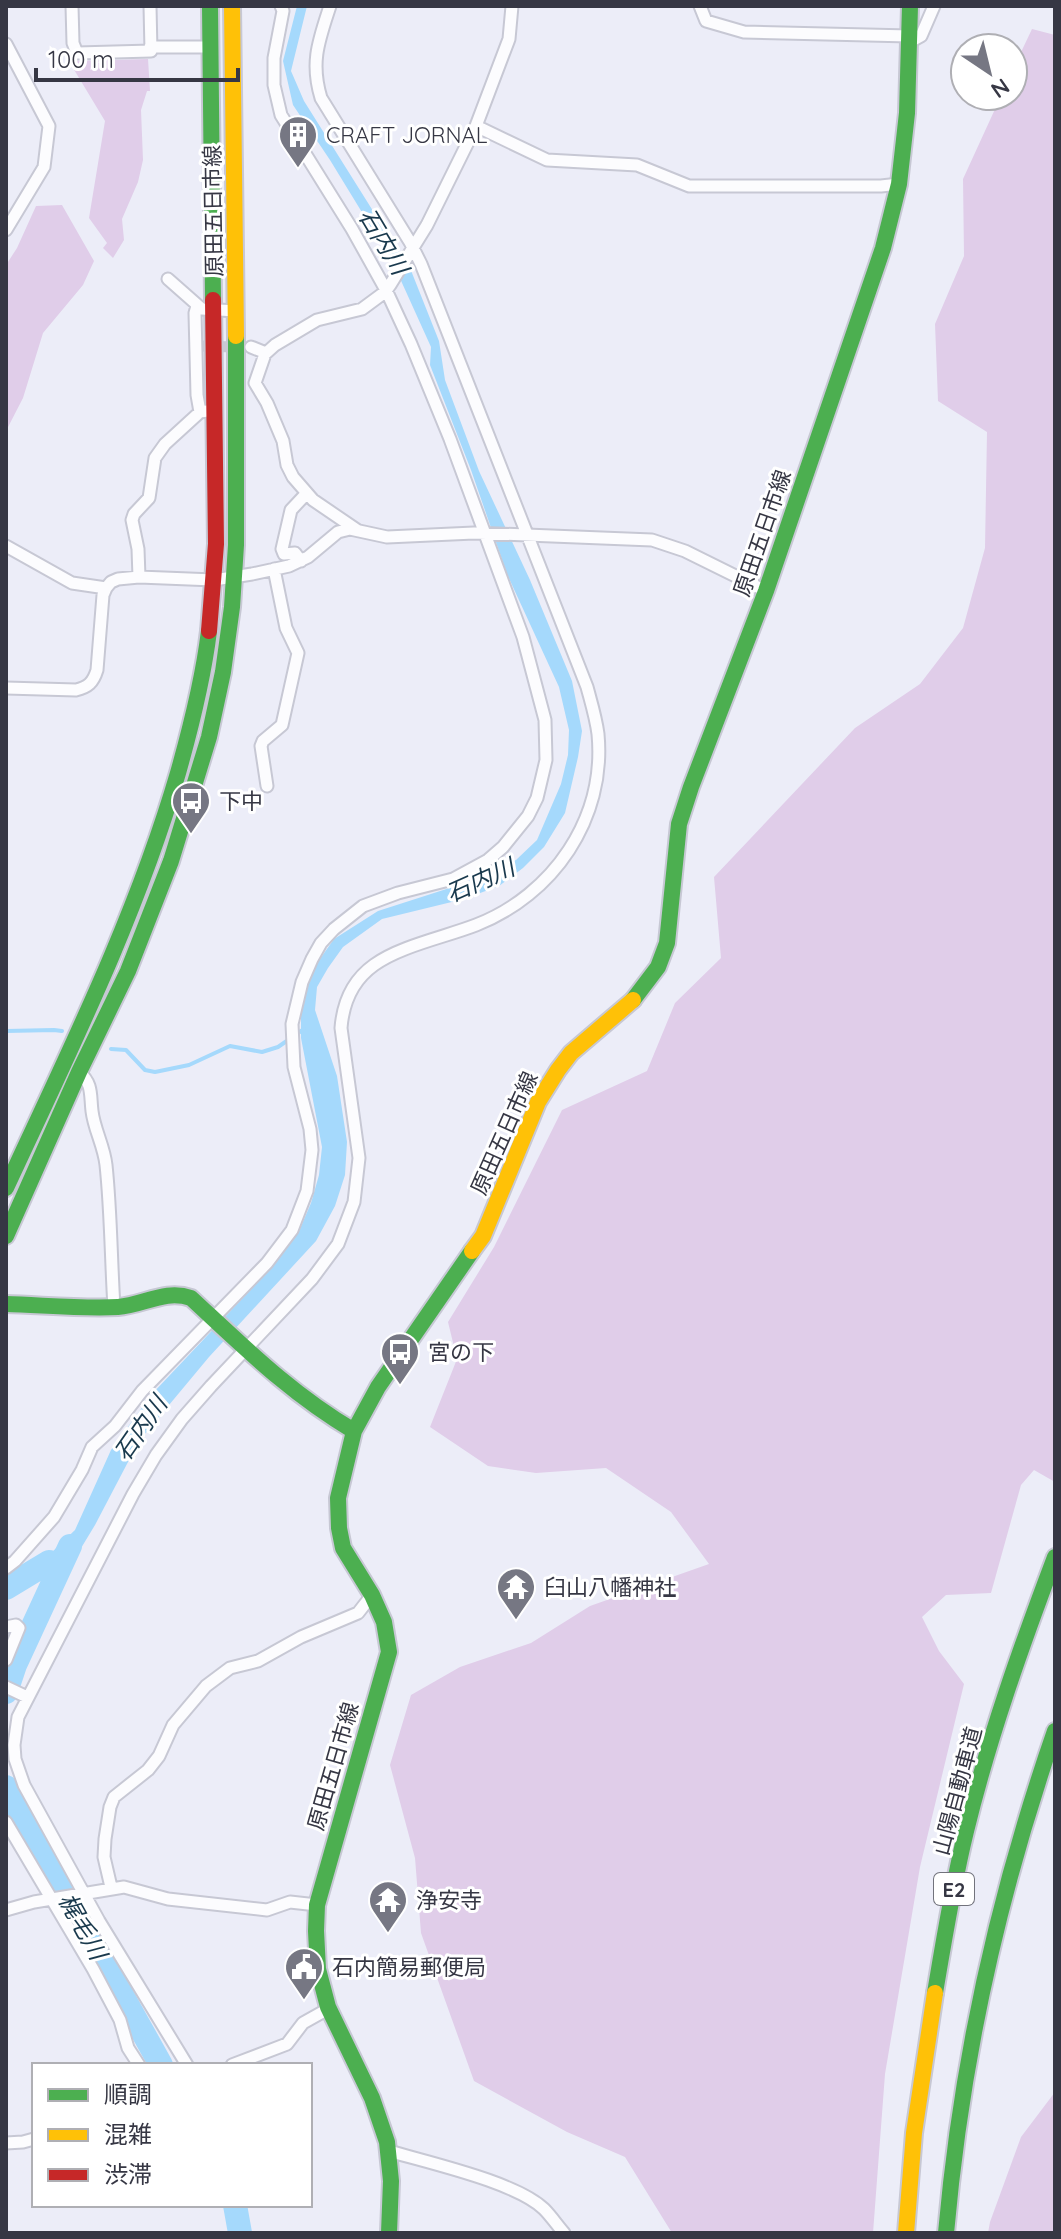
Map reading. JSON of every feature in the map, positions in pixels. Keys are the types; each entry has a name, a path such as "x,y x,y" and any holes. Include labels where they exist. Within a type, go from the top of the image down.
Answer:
{"main road":[{"name":"原田五日市線","path":"6,1188 110,964 152,853 201,682 216,544 208,411 215,311 210,6"},
{"name":"原田五日市線","path":"6,1236 128,971 171,861 209,737 223,672 236,545 232,6"},
{"name":"原田五日市線","path":"389,2233 391,2182 384,2129 370,2093 328,2009 314,1943 317,1905 389,1652 384,1622 372,1595 343,1548 338,1498 354,1431 378,1387 483,1236 538,1102 571,1053 637,996 658,967 667,943 679,824 766,591 883,248 899,184 907,113 910,6"},
{"path":"6,1304 120,1307 167,1295 191,1298 278,1379 320,1411 354,1431"},
{"name":"山陽自動車道","path":"906,2233 920,2089 958,1870 1005,1699 1055,1557"},
{"name":"E2","path":"946,2233 960,2103 975,2026 1023,1827 1055,1731"}],"street":[{"path":"72,6 73,43 77,53 151,51 150,6"},
{"path":"6,1568 54,1517 92,1447 115,1426 142,1391 215,1320 281,1247 292,1230 307,1191 311,1170 310,1129 294,1067 292,1035 296,1003 312,959 334,929 363,906 453,879 488,860 517,832 537,798 546,760 545,720 523,637 440,413 387,289 281,115 274,85 274,58 281,28 281,6"},
{"path":"186,2063 83,1894 19,1773 14,1745 18,1717 156,1455 182,1419 245,1347 326,1262 343,1233 358,1180 358,1147 341,1028 345,1004 356,983 383,959 498,916 538,888 563,861 582,829 590,806 599,758 594,710 587,687 411,250 321,98 315,73 316,54 330,6"},
{"path":"357,530 306,494 289,472 283,441 267,403 255,386 266,353 275,345 309,324 360,310 387,289 427,225 476,126 509,39 512,6"},
{"path":"700,6 706,21 744,32 910,39 921,36 934,6"},
{"path":"6,44 49,126 42,171 6,230"},
{"path":"150,47 211,47"},
{"path":"476,126 547,160 637,165 689,186 899,184"},
{"path":"168,279 205,311 236,311"},
{"path":"139,577 138,549 132,527 134,514 149,498 153,466 159,451 208,411 197,395 197,306"},
{"path":"251,347 266,353"},
{"path":"301,561 295,553 284,554 282,549 291,510 306,494"},
{"path":"6,688 76,690 94,680 103,595 111,582 139,577 214,580 274,569 301,561 338,532 350,529 387,537 487,534 635,538 660,542 685,551 766,591"},
{"path":"6,546 72,583 106,588"},
{"path":"267,786 261,746 282,725 298,653 284,624 274,569"},
{"path":"79,1072 89,1084 92,1112 106,1163 114,1307"},
{"path":"111,1887 104,1857 114,1797 148,1770 159,1756 173,1725 206,1686 230,1668 258,1661 301,1637 358,1613 372,1595"},
{"path":"6,1627 16,1625 19,1633 6,1660"},
{"path":"6,1687 26,1697"},
{"path":"6,1822 54,1899 117,2014 128,2048 138,2063"},
{"path":"6,1910 111,1887 124,1887 168,1899 267,1910 290,1902 317,1905"},
{"path":"237,2063 287,2044 303,2023 328,2009"},
{"path":"6,2143 32,2140"},
{"path":"389,2151 523,2194 543,2207 564,2233"}],"shaded area":[{"path":"1032,29 1055,35 1055,1482 1034,1470 1021,1485 991,1593 946,1595 922,1617 939,1651 964,1684 920,1867 885,2074 873,2233 672,2233 625,2157 567,2132 474,2081 421,1933 415,1858 390,1765 411,1695 460,1667 531,1643 590,1606 709,1564 671,1512 606,1468 536,1473 488,1466 430,1427 457,1359 448,1322 494,1247 562,1110 647,1071 675,1003 721,958 714,877 855,728 920,684 963,628 985,548 987,432 938,401 935,324 964,256 963,179 994,112 1029,112 1029,35"},
{"path":"148,59 150,91 147,91 141,110 143,160 138,182 122,219 124,240 113,258 103,248 107,243 89,218 105,121 70,63"},
{"path":"62,205 94,261 83,285 43,333 23,398 6,431 6,265 36,206"},
{"path":"1055,2092 1055,2233 988,2233 1021,2137"}],"water":[{"path":"297,6 307,6 291,71 304,101 412,273 439,341 445,380 479,471 530,580 572,681 582,731 578,757 565,813 544,847 523,868 499,886 464,899 382,919 343,947 328,968 317,987 315,1010 337,1076 347,1142 345,1175 335,1206 316,1241 209,1357 139,1441 66,1573 8,1581 49,1555 75,1530 111,1450 152,1394 272,1267 299,1231 319,1175 322,1147 301,1038 301,1012 306,986 317,963 334,939 378,911 462,884 516,860 537,840 561,784 568,755 569,730 559,687 507,574 430,365 431,347 393,263 293,105 283,61"}],"waterway":[{"path":"111,1049 126,1050 145,1070 155,1072 189,1065 230,1046 262,1052 278,1047 304,1029"},
{"path":"6,1031 62,1031"},
{"name":"梶毛川","path":"6,1692 15,1665 70,1546"},
{"name":"石内川","path":"6,1588 49,1562"},
{"name":"梶毛川","path":"6,1787 160,2063"},
{"name":"梶毛川","path":"235,2207 240,2233"}],"tunnel":[{"path":"199,346 242,347"}],"traffic: fast":[{"path":"210,6 213,300"},
{"path":"633,1000 658,967 667,943 679,824 766,591 883,248 899,184 907,113 910,6"},
{"path":"6,1236 128,971 171,861 209,737 223,672 232,607 236,545 236,336"},
{"path":"6,1188 100,984 161,827 183,756 209,631"},
{"path":"389,2233 391,2181 387,2142 372,2098 328,2007 318,1969 317,1905 389,1652 384,1622 372,1595 343,1548 338,1498 354,1431 378,1387 472,1251"},
{"path":"6,1304 105,1307 128,1306 172,1295 191,1298 289,1386 354,1431"},
{"path":"935,1993 957,1871 975,1796 1006,1692 1055,1557"},
{"path":"946,2233 961,2105 985,1979 1016,1853 1055,1731"}],"traffic: slow":[{"path":"232,6 236,336"},
{"path":"472,1251 483,1236 538,1102 558,1070 571,1053 633,1000"},
{"path":"906,2233 914,2133 935,1993"}],"traffic: jam":[{"path":"209,631 216,544 213,300"}],"place":[{"name":"CRAFT JORNAL","path":"298,169"},
{"name":"下中","path":"191,835"},
{"name":"宮の下","path":"400,1386"},
{"name":"臼山八幡神社","path":"516,1621"},
{"name":"浄安寺","path":"388,1934"},
{"name":"石内簡易郵便局","path":"304,2001"}]}
